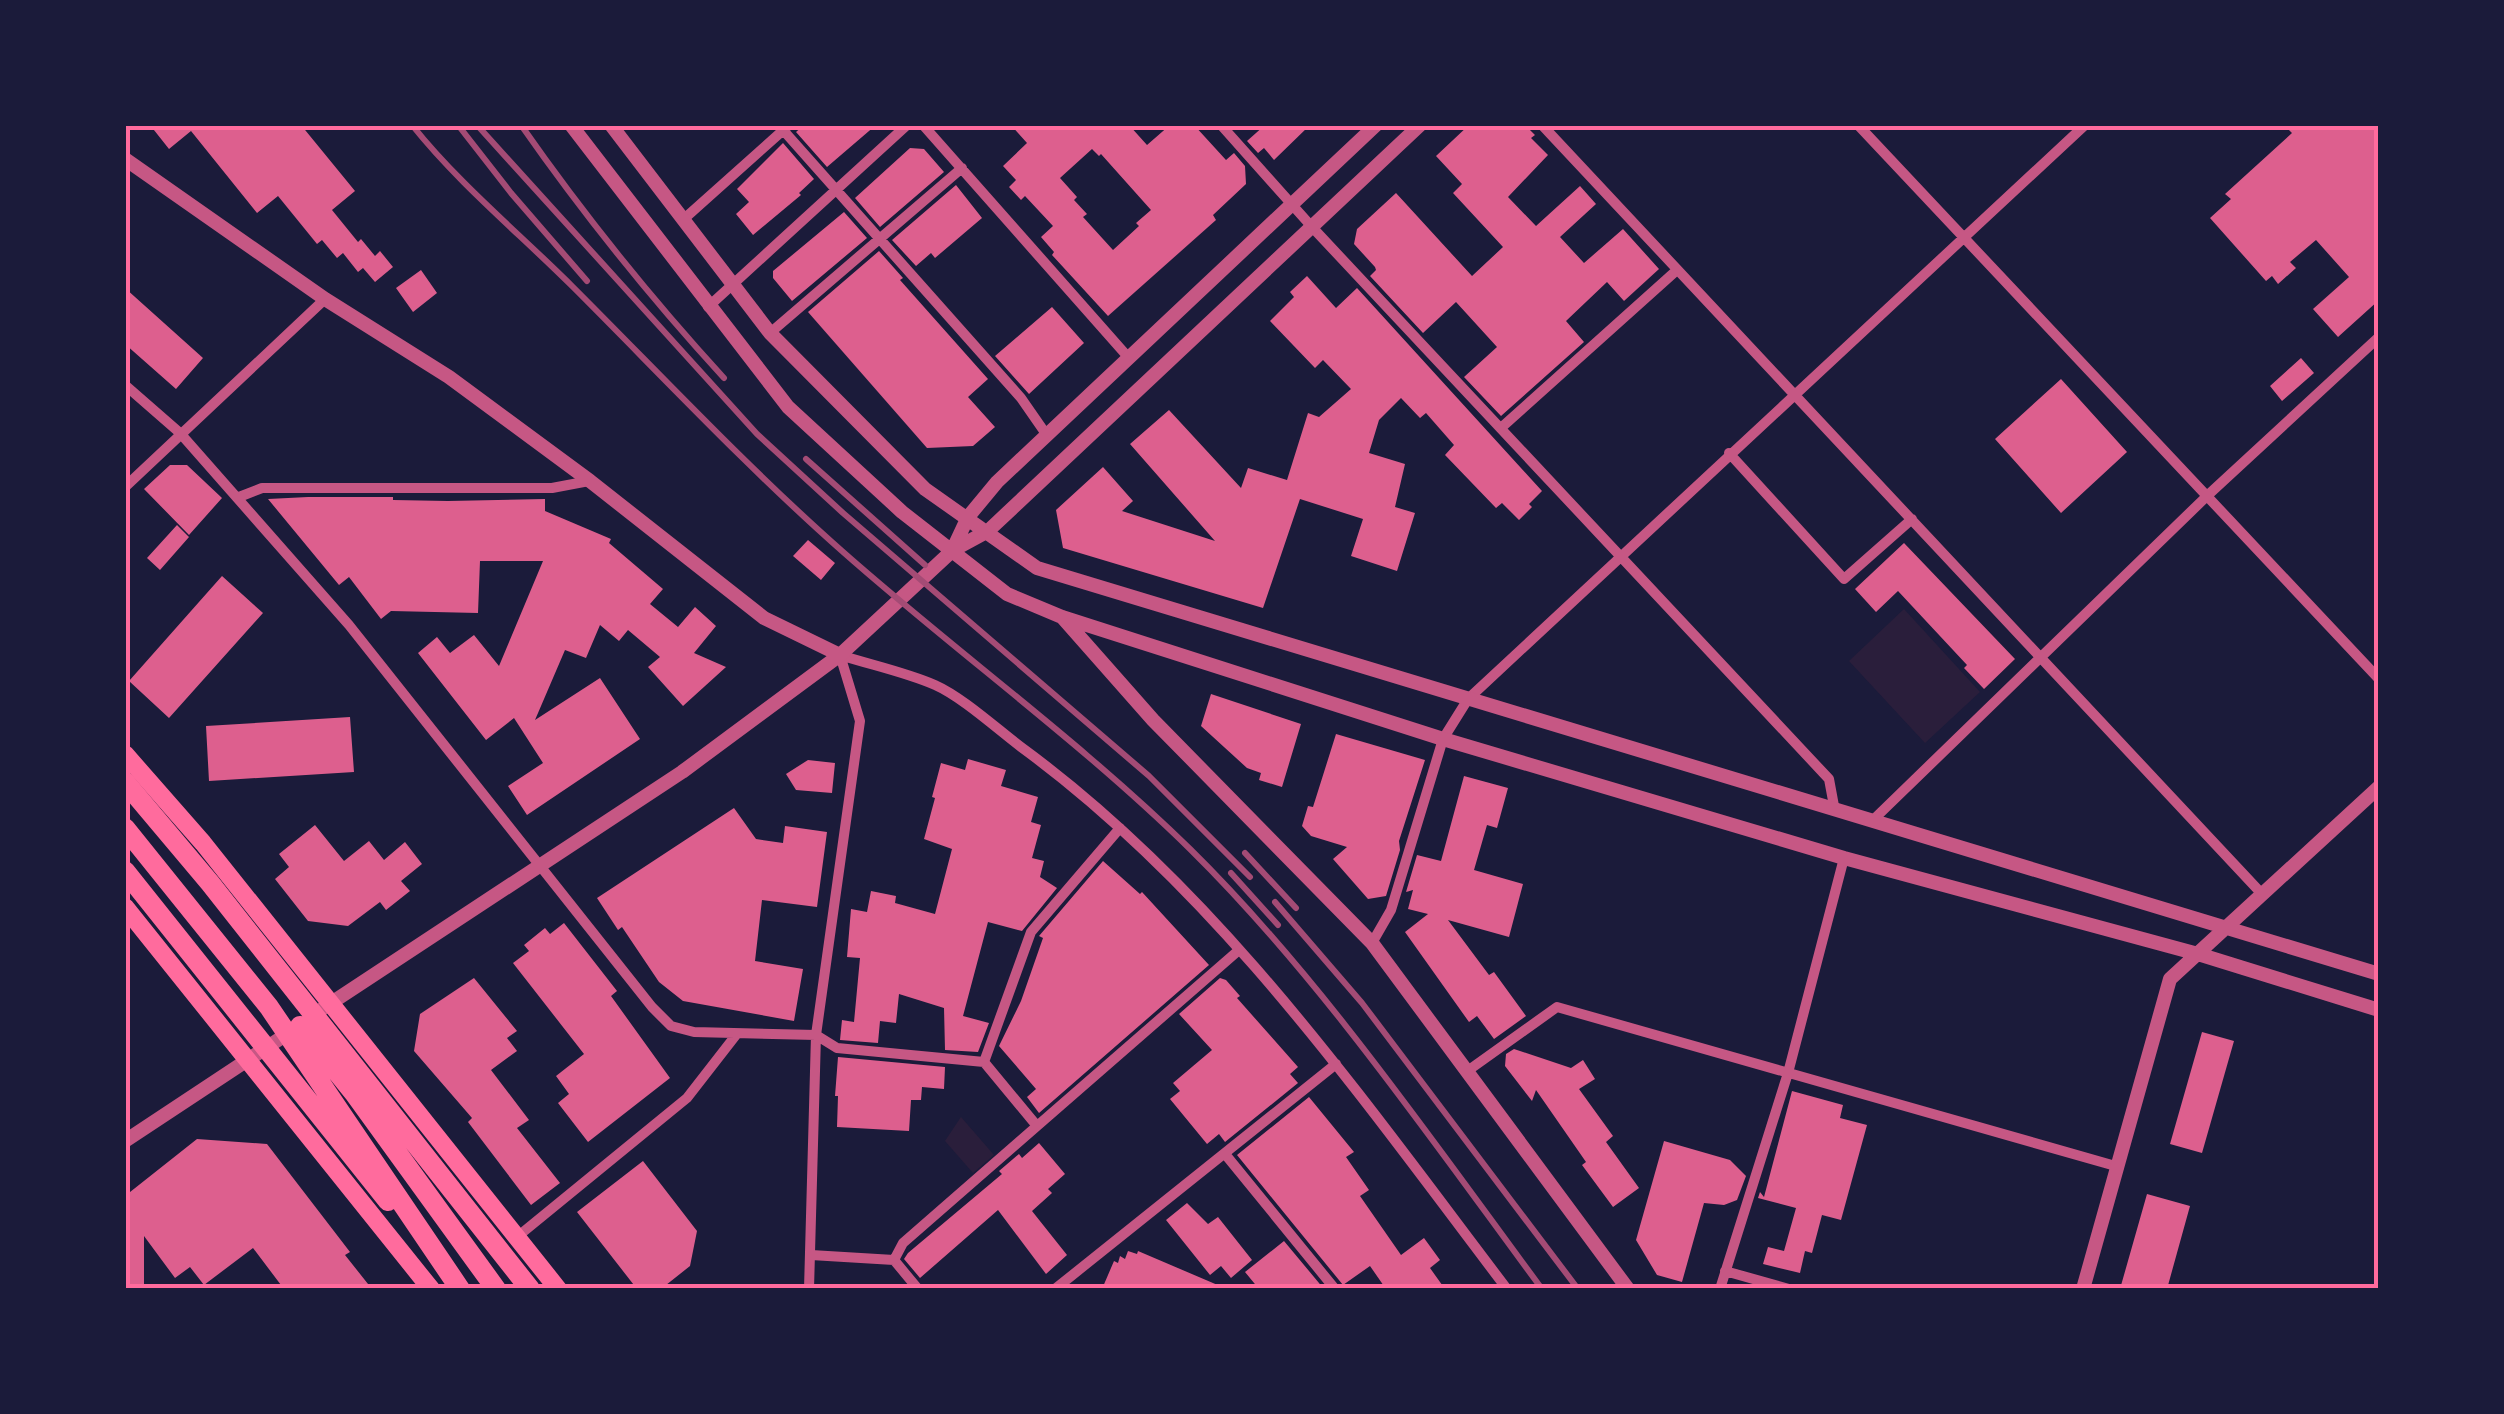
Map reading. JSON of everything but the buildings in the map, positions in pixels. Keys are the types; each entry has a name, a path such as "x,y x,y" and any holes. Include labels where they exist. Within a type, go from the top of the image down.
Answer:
{"highway":[{"path":"125,754 203,843 558,1289"},
{"path":"125,782 530,1289"},
{"path":"125,828 269,1007 458,1289"},
{"path":"125,871 458,1289"},
{"path":"125,907 431,1289"},
{"path":"300,1026 354,1093 496,1289"}],"street":[{"path":"571,125 788,407 902,512 1007,594 1062,617 1443,739 1844,858 2198,954 2379,1010"},
{"path":"611,125 770,333 925,489 1037,568 2379,974"},
{"path":"708,306 907,125"},
{"path":"924,125 1128,356"},
{"path":"1221,125 1312,227 1830,778 1834,806"},
{"path":"952,550 968,517 997,482 1376,125"},
{"path":"125,1141 682,772 840,655 952,550 988,531 1420,125"},
{"path":"1542,125 2262,894"},
{"path":"1858,125 2379,678"},
{"path":"1372,942 1391,910 1443,739 1468,699 2085,125"},
{"path":"685,218 786,128 834,190 1021,398 1046,434"},
{"path":"125,159 326,299 448,376 590,480 764,618 840,655 938,686 1040,761 1120,828 1239,950 1336,1064 1507,1289"},
{"path":"770,333 962,168"},
{"path":"1502,428 1676,270"},
{"path":"125,487 326,299"},
{"path":"1873,820 2208,495 2379,336"},
{"path":"125,385 180,433 239,497 348,625 671,1026 736,1035 816,1035 837,1048 984,1062 1037,1126"},
{"path":"1729,453 1844,579 1912,518"},
{"path":"239,497 262,488 552,488 590,480"},
{"path":"1062,617 1153,720 1372,942 1628,1289"},
{"path":"810,1289 816,1035 860,721 840,655"},
{"path":"2084,1289 2170,979 2379,787"},
{"path":"984,1062 1031,932 1120,828"},
{"path":"1720,1289 1788,1073 1844,858"},
{"path":"894,1260 902,1243 1239,950"},
{"path":"1466,1072 1557,1006 2119,1167"},
{"path":"518,1237 687,1098 736,1035"},
{"path":"1055,1289 1336,1064"},
{"path":"1225,1154 1335,1289"},
{"path":"811,1255 894,1260 918,1289"},
{"path":"1725,1271 1789,1289"}],"shaded area":[{"path":"1904,609 1980,692 1925,743 1849,661"},
{"path":"961,1117 994,1155 973,1173 945,1141"}],"railway":[{"path":"412,125 470,188 807,519 1106,772 1238,898 1330,1006 1542,1289"},
{"path":"458,125 587,281"},
{"path":"477,125 757,434 1149,776 1250,877"},
{"path":"521,125 618,255 724,378"},
{"path":"806,459 925,565"},
{"path":"1245,853 1296,908"},
{"path":"1231,873 1278,925"},
{"path":"1275,902 1362,1003 1578,1289"}]}
